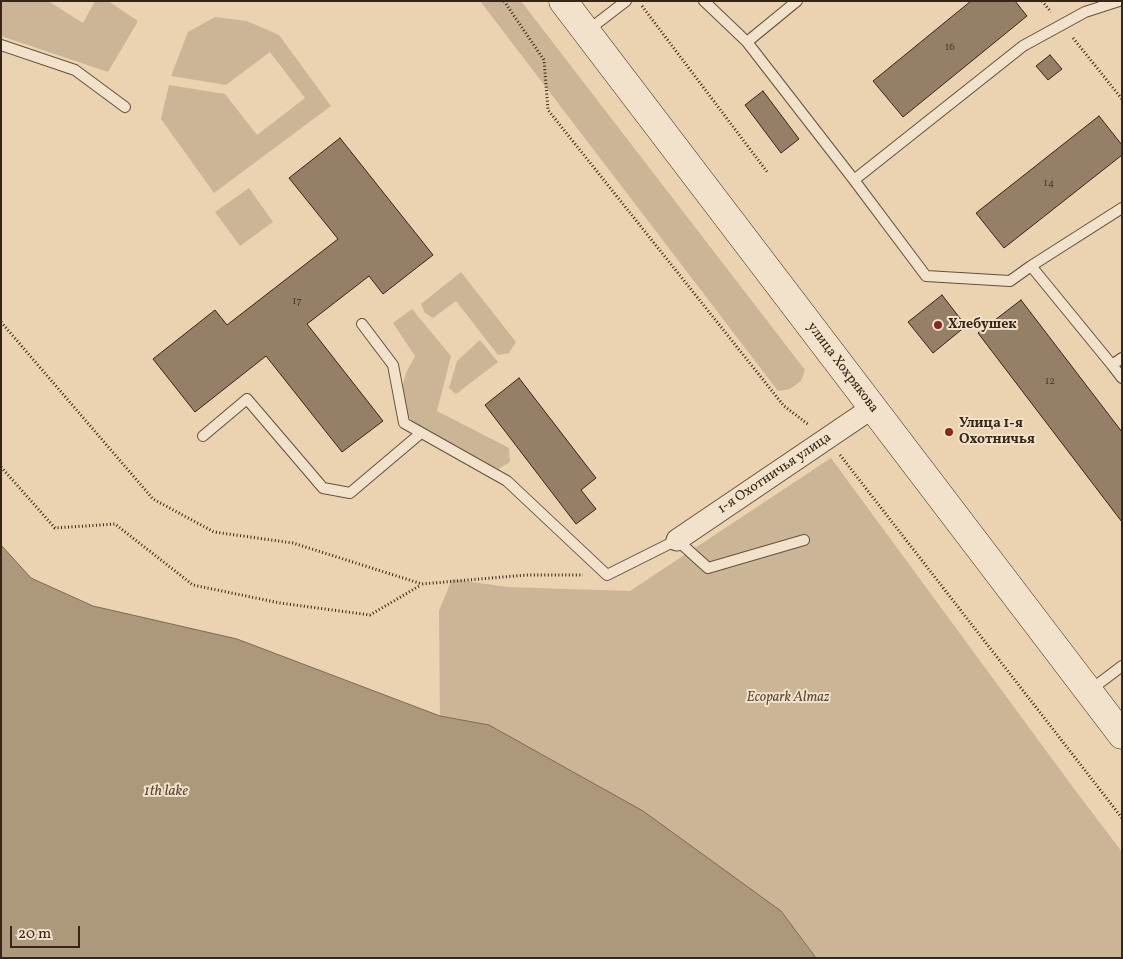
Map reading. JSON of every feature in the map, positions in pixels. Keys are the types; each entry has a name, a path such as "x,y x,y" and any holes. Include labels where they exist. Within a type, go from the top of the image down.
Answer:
{"main road":[{"name":"улица Хохрякова","path":"563,1 1122,734"}],"street":[{"name":"1-я Охотничья улица","path":"677,540 872,408"}],"lane":[{"path":"586,32 626,1"},
{"path":"704,1 746,42 926,276 1010,281 1122,208"},
{"path":"746,42 797,1"},
{"path":"854,180 1023,46 1085,12 1120,1"},
{"path":"1,45 75,70 125,107"},
{"path":"1031,266 1122,378"},
{"path":"362,324 393,365 404,423 507,481 607,575 677,540 708,568 804,540"},
{"path":"1112,366 1122,358"},
{"path":"203,436 247,399 323,488 350,493 421,433"},
{"path":"1089,691 1122,666"}],"path":[{"path":"504,1 544,60 548,110 784,406 827,438 1122,818"},
{"path":"639,1 768,173"},
{"path":"1042,1 1122,98"},
{"path":"1,322 154,499 214,532 293,543 422,584 526,575 607,575"},
{"path":"1,467 55,528 115,524 193,585 280,603 370,614 422,584"}],"green space":[{"path":"1,1 48,1 83,23 95,1 108,1 138,21 108,72 1,36"},
{"path":"480,1 521,1 805,370 801,381 790,389 778,391"},
{"path":"215,17 247,21 279,35 331,106 214,193 161,119 169,85 225,94 257,135 305,98 270,52 226,85 171,76 188,32"},
{"path":"249,188 273,222 240,246 215,212"},
{"path":"461,272 516,342 509,353 498,355 456,301 433,318 425,313 421,304"},
{"path":"412,309 451,356 437,411 509,448 510,462 498,469 415,425 404,410 401,391 406,373 415,356 393,323"},
{"path":"480,340 498,362 456,394 449,388 457,361"},
{"name":"Ecopark Almaz","path":"831,458 1122,852 1122,958 816,958 781,911 489,725 440,716 439,611 452,579 507,587 630,591"}],"water":[{"name":"1th lake","path":"1,545 31,578 93,606 237,639 440,716 489,725 643,811 781,911 816,958 1,958"}],"building":[{"path":"971,1 1015,1 1027,16 903,117 873,81"},
{"path":"1050,55 1062,69 1048,80 1036,66"},
{"path":"763,91 799,139 781,153 745,105"},
{"path":"1099,116 1122,145 1122,155 1004,248 976,213"},
{"path":"340,138 433,255 383,294 369,276 307,324 383,421 342,452 266,356 195,412 153,359 215,310 227,325 338,239 289,178"},
{"path":"942,295 966,326 933,353 908,322"},
{"path":"1021,300 1122,432 1122,522 978,333"},
{"path":"519,378 596,478 581,490 596,509 576,524 485,405"}],"place":[{"name":"Хлебушек","path":"938,325"},
{"name":"Улица 1-я Охотничья","path":"949,432"}]}
